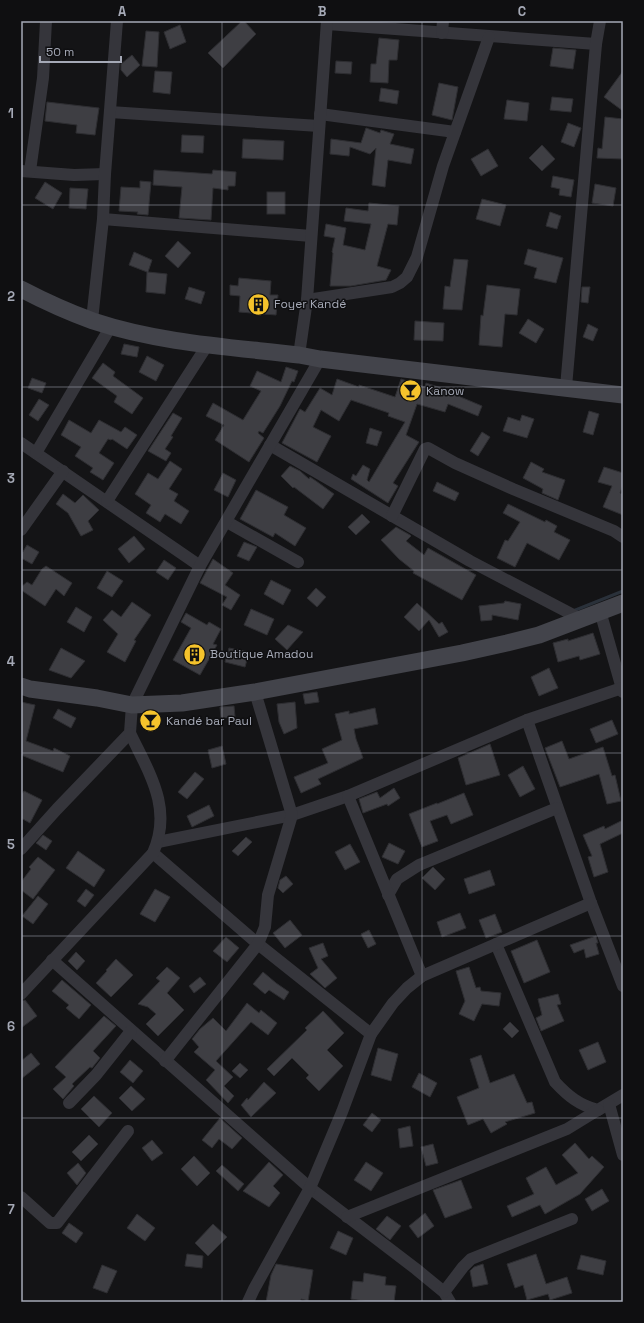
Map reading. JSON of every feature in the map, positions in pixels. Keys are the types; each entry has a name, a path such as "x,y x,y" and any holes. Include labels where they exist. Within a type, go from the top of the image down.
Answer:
{"street":[{"path":"46,21 43,78 25,171 74,175 105,174"},
{"path":"92,320 103,219 116,21"},
{"path":"442,34 443,21"},
{"path":"566,387 596,44 600,21"},
{"path":"299,355 307,300 327,23 442,34 596,44"},
{"path":"307,300 392,287 407,277 417,257 443,166 489,37"},
{"path":"110,112 320,120 455,132"},
{"path":"103,219 311,236"},
{"path":"21,289 92,320 111,326 166,338 320,359 566,387 623,395"},
{"path":"36,453 111,326"},
{"path":"107,501 208,344"},
{"path":"21,994 156,848 161,825 160,809 151,774 130,733 132,705 200,566 227,522 320,359"},
{"path":"21,443 200,566"},
{"path":"270,445 470,561 581,619"},
{"path":"392,516 425,448 428,448 455,463 614,531 623,537"},
{"path":"21,530 63,471"},
{"path":"227,522 298,562"},
{"path":"21,686 37,690 97,698 132,705 182,703 255,692 484,648 539,635 623,603"},
{"path":"156,848 292,815 348,796 527,720 622,690 600,611"},
{"path":"165,1061 258,944 265,927 268,895 292,815 255,692"},
{"path":"527,720 591,903 618,960 623,986"},
{"path":"21,849 130,733"},
{"path":"348,796 422,976"},
{"path":"388,895 397,879 419,865 557,808"},
{"path":"156,848 258,944 371,1034"},
{"path":"248,1302 310,1188 342,1112 371,1034 393,1002 422,976 591,903"},
{"path":"496,944 555,1082 564,1093 575,1101 586,1107 598,1110"},
{"path":"52,960 310,1188 416,1269 447,1297 463,1267 471,1259 572,1219"},
{"path":"69,1104 96,1075 131,1031"},
{"path":"348,1217 567,1129 623,1095"},
{"path":"609,1104 623,1155"},
{"path":"21,1197 50,1223 56,1223 128,1131"}],"building":[{"path":"242,21 244,21 256,34 223,68 208,53"},
{"path":"180,25 186,42 170,49 164,32"},
{"path":"146,31 159,32 157,67 142,66"},
{"path":"379,38 399,40 397,60 389,60 388,83 370,82 371,64 376,64"},
{"path":"553,48 576,50 573,69 550,66"},
{"path":"132,55 140,65 127,77 121,70 121,64"},
{"path":"336,61 352,62 351,74 335,73"},
{"path":"155,71 172,72 170,94 153,92"},
{"path":"623,71 623,111 604,97"},
{"path":"439,83 458,87 452,120 432,115"},
{"path":"381,88 399,91 397,104 379,101"},
{"path":"552,97 573,99 571,112 550,110"},
{"path":"507,100 529,103 527,121 504,119"},
{"path":"47,102 99,108 95,135 76,133 77,125 45,121"},
{"path":"605,117 623,119 623,159 597,158 598,148 602,149"},
{"path":"568,123 581,128 574,147 561,142"},
{"path":"366,128 380,133 381,130 394,134 390,144 414,149 411,164 388,160 385,187 372,185 376,148 370,154 350,147 349,156 330,154 331,139 361,143"},
{"path":"182,135 204,136 203,153 181,152"},
{"path":"243,139 284,141 283,160 242,158"},
{"path":"542,145 555,159 542,171 529,158"},
{"path":"488,149 498,166 481,176 471,159"},
{"path":"154,170 212,174 213,170 236,172 235,186 228,186 228,190 213,188 211,220 179,218 182,187 153,185"},
{"path":"553,176 574,180 571,197 559,195 560,189 551,187"},
{"path":"140,181 151,182 148,215 137,214 138,212 119,211 121,187 140,188"},
{"path":"45,182 62,193 53,209 35,198"},
{"path":"595,184 616,188 613,206 592,203"},
{"path":"70,188 88,189 86,209 69,208"},
{"path":"267,192 285,192 285,214 267,214"},
{"path":"482,199 506,205 500,226 476,219"},
{"path":"369,203 399,206 397,225 388,224 377,266 391,270 386,280 351,286 330,286 332,252 335,238 324,236 326,224 346,228 343,245 365,250 371,224 344,221 346,208 368,211"},
{"path":"550,212 561,216 557,229 546,226"},
{"path":"178,241 191,253 178,268 165,256"},
{"path":"528,249 563,258 556,283 534,278 537,268 524,264"},
{"path":"134,252 152,260 148,272 167,274 165,294 146,292 147,272 129,265"},
{"path":"454,259 468,260 462,310 443,309 445,286 450,287"},
{"name":"Foyer Kandé","path":"239,278 271,281 270,295 278,295 276,315 239,312 240,296 230,295 230,285 238,286"},
{"path":"487,285 520,289 517,315 505,314 502,347 479,345 481,315 483,316"},
{"path":"189,287 205,292 201,304 185,299"},
{"path":"582,287 590,287 588,303 581,302"},
{"path":"528,319 544,329 536,343 519,333"},
{"path":"415,321 444,323 443,341 414,340"},
{"path":"588,324 598,329 593,341 583,337"},
{"path":"124,344 139,347 137,357 121,354"},
{"path":"147,356 164,365 156,381 139,372"},
{"path":"103,363 115,372 113,376 143,398 132,414 114,402 117,396 92,378"},
{"path":"286,367 298,371 294,382 292,381 280,406 263,433 259,431 258,433 264,438 249,462 215,440 224,425 206,416 213,403 243,420 261,391 250,386 257,371 281,382"},
{"path":"32,378 46,383 42,393 28,388"},
{"path":"337,379 395,397 401,379 425,387 426,383 451,391 451,393 482,406 478,416 448,404 445,412 417,404 406,435 419,442 393,483 398,486 388,503 351,479 353,474 356,476 363,465 370,469 367,480 369,482 405,422 388,416 389,413 351,400 339,421 321,410 313,427 331,436 317,462 282,443 300,409 305,412 320,388 332,395"},
{"path":"39,399 49,405 38,421 29,415"},
{"path":"589,411 599,414 593,435 583,432"},
{"path":"173,413 182,418 171,436 173,437 165,449 171,453 166,461 148,451"},
{"path":"522,415 534,419 527,438 503,431 508,417 520,421"},
{"path":"69,420 91,433 99,420 121,432 125,427 137,435 127,449 112,439 108,439 99,453 114,463 103,480 90,472 93,468 75,456 81,447 61,435"},
{"path":"370,428 382,432 377,446 366,443"},
{"path":"482,432 490,437 478,456 470,451"},
{"path":"170,461 182,469 169,489 178,494 174,501 189,511 181,524 165,514 160,522 146,513 151,505 135,494 148,473 158,479"},
{"path":"531,462 544,469 542,472 565,480 558,500 542,493 543,489 523,478"},
{"path":"290,466 300,471 309,479 310,477 334,494 323,509 294,487 293,488 281,476"},
{"path":"604,467 623,473 623,485 620,493 623,494 623,515 603,507 612,486 598,482"},
{"path":"223,473 236,480 228,497 214,490"},
{"path":"437,482 459,493 455,501 433,491"},
{"path":"256,490 288,507 284,515 306,528 295,546 275,533 273,537 240,519"},
{"path":"63,494 75,503 83,495 99,510 88,521 93,530 81,536 68,513 56,504"},
{"path":"508,504 545,522 546,520 557,526 554,532 570,540 559,560 527,543 515,567 497,558 505,540 508,541 520,522 503,513"},
{"path":"362,514 370,522 356,535 348,527"},
{"path":"396,527 411,536 406,541 424,555 428,548 476,575 462,600 413,573 414,571 399,559 381,540"},
{"path":"134,536 145,549 129,563 118,549"},
{"path":"244,542 257,547 249,561 237,556"},
{"path":"27,545 39,552 32,564 21,558 21,555"},
{"path":"213,559 233,573 225,585 240,595 231,610 222,605 227,597 200,583"},
{"path":"164,560 176,568 168,580 156,572"},
{"path":"46,566 72,583 64,596 56,589 45,606 21,590 21,587 27,582 32,585 42,569"},
{"path":"107,571 123,581 112,597 97,588"},
{"path":"271,580 291,590 283,605 264,594"},
{"path":"316,588 326,597 317,607 307,598"},
{"path":"505,601 521,604 518,620 492,615 492,620 481,621 479,606 504,603"},
{"path":"132,602 151,615 134,640 136,641 125,662 107,652 118,634 103,620 112,610 121,617"},
{"path":"417,603 439,624 442,622 448,632 439,637 429,620 419,631 404,617"},
{"path":"76,607 92,617 84,632 67,622"},
{"path":"251,609 274,619 267,635 244,625"},
{"name":"Boutique Amadou","path":"186,613 207,625 209,622 221,629 213,644 217,645 200,675 173,660 191,628 181,622"},
{"path":"288,625 303,632 287,650 275,639"},
{"path":"593,633 600,654 580,660 579,656 558,662 553,643 568,639 568,641"},
{"path":"61,648 85,661 71,678 49,670"},
{"path":"229,648 249,652 245,667 225,662"},
{"path":"549,668 558,688 539,696 531,677"},
{"path":"317,692 319,702 305,704 303,694"},
{"path":"21,702 35,705 26,741 53,751 54,748 70,756 63,772 21,755"},
{"path":"295,702 297,728 284,734 279,722 277,704"},
{"path":"234,706 235,717 221,718 220,707"},
{"path":"375,708 378,724 354,729 363,758 318,779 321,784 301,793 294,777 328,763 322,749 342,740 335,714 349,711 349,714"},
{"path":"58,709 76,718 71,728 53,718"},
{"path":"145,716 158,716 158,725 145,725"},
{"path":"612,720 618,734 596,743 590,729"},
{"path":"562,741 569,759 603,747 612,776 615,775 621,801 607,804 599,774 560,787 545,748"},
{"path":"490,744 500,775 466,785 458,758"},
{"path":"222,746 226,764 212,768 208,750"},
{"path":"523,766 535,789 520,797 508,775"},
{"path":"195,772 204,779 187,799 178,792"},
{"path":"394,788 400,798 388,806 387,804 363,813 359,799 377,792 380,798"},
{"path":"24,791 42,800 30,823 21,818 21,795"},
{"path":"464,793 473,815 451,824 447,815 430,821 438,841 422,847 409,814"},
{"path":"209,805 214,816 192,827 187,816"},
{"path":"623,820 623,833 600,844 608,872 594,877 588,857 592,856 583,835 604,826 605,829"},
{"path":"43,835 52,841 46,850 36,843"},
{"path":"246,837 252,842 238,856 232,851"},
{"path":"389,843 405,851 398,864 382,857"},
{"path":"350,844 360,862 345,870 335,852"},
{"path":"78,851 105,870 94,887 66,868"},
{"path":"38,857 55,870 33,899 21,890 21,882 31,869 29,867"},
{"path":"433,867 445,879 435,890 422,878"},
{"path":"490,870 495,885 469,894 464,879"},
{"path":"286,876 293,884 283,893 278,888 280,880"},
{"path":"86,889 94,895 85,907 77,901"},
{"path":"155,889 170,897 155,922 140,914"},
{"path":"38,896 48,904 33,924 22,916"},
{"path":"460,913 466,928 442,937 437,922"},
{"path":"495,914 502,932 486,938 479,920"},
{"path":"290,920 302,935 285,948 273,933"},
{"path":"369,930 376,944 368,948 361,934"},
{"path":"596,936 599,954 586,958 584,949 574,953 570,945"},
{"path":"226,937 239,948 227,962 213,951"},
{"path":"537,940 550,972 524,983 511,951"},
{"path":"323,943 328,956 321,959 337,978 325,988 310,974 318,968 309,948"},
{"path":"76,952 85,961 77,970 68,961"},
{"path":"116,959 133,975 111,997 96,983"},
{"path":"167,967 180,978 167,993 184,1010 158,1036 146,1024 156,1014 148,1007 138,1004 160,981 156,978"},
{"path":"469,967 476,988 480,987 481,991 501,993 499,1006 482,1004 474,1021 459,1014 465,1001 456,971"},
{"path":"263,972 289,992 284,1000 269,990 265,994 253,984"},
{"path":"200,977 206,984 194,993 189,986"},
{"path":"62,980 91,1005 79,1019 66,1008 69,1005 52,991"},
{"path":"558,994 561,1004 557,1005 564,1021 541,1031 536,1018 542,1015 538,999"},
{"path":"25,1000 37,1016 21,1028 21,1001"},
{"path":"247,1003 259,1013 261,1010 277,1023 268,1035 251,1022 216,1061 233,1077 224,1086 234,1096 228,1103 206,1080 215,1070 194,1052 199,1047 192,1039 200,1029 213,1018 226,1031"},
{"path":"323,1011 344,1033 327,1050 343,1066 319,1091 306,1078 309,1075 292,1058 274,1076 267,1069 307,1030 305,1028"},
{"path":"104,1016 116,1026 93,1051 100,1058 92,1068 90,1067 72,1084 74,1086 63,1099 53,1089 66,1077 55,1067"},
{"path":"510,1022 519,1031 512,1038 503,1029"},
{"path":"598,1042 606,1062 588,1070 579,1050"},
{"path":"378,1048 398,1054 391,1081 371,1075"},
{"path":"31,1053 40,1064 21,1079 21,1061"},
{"path":"481,1055 490,1083 514,1074 527,1103 532,1102 535,1113 505,1122 507,1124 491,1133 483,1119 468,1125 457,1097 479,1088 470,1059"},
{"path":"130,1060 143,1071 133,1083 120,1072"},
{"path":"240,1063 248,1070 240,1078 232,1071"},
{"path":"419,1073 437,1083 430,1097 412,1087"},
{"path":"264,1082 276,1093 251,1117 241,1105 247,1098 248,1100"},
{"path":"131,1086 145,1099 132,1111 119,1098"},
{"path":"94,1096 112,1113 99,1127 81,1109"},
{"path":"372,1113 381,1120 372,1132 363,1125"},
{"path":"220,1118 242,1138 232,1149 219,1139 212,1148 202,1140"},
{"path":"410,1126 413,1146 400,1148 398,1129"},
{"path":"89,1135 98,1144 81,1161 72,1152"},
{"path":"152,1140 163,1153 152,1161 142,1148"},
{"path":"575,1143 589,1159 592,1156 604,1167 580,1194 545,1214 540,1205 512,1217 507,1206 534,1194 526,1178 546,1167 556,1185 578,1173 562,1155"},
{"path":"433,1144 438,1163 426,1166 421,1147"},
{"path":"194,1156 210,1173 197,1186 181,1169"},
{"path":"269,1162 283,1175 273,1186 280,1193 269,1207 243,1191"},
{"path":"366,1162 383,1173 371,1191 354,1180"},
{"path":"78,1163 86,1173 77,1185 67,1173"},
{"path":"222,1165 244,1184 238,1191 216,1171"},
{"path":"461,1180 472,1208 445,1218 433,1190"},
{"path":"602,1189 609,1201 592,1211 585,1199"},
{"path":"425,1213 434,1226 418,1238 409,1226"},
{"path":"137,1214 155,1228 145,1241 127,1228"},
{"path":"387,1216 401,1226 390,1240 376,1229"},
{"path":"69,1223 83,1233 76,1243 62,1233"},
{"path":"213,1224 227,1237 208,1256 195,1243"},
{"path":"338,1231 353,1238 346,1255 330,1248"},
{"path":"187,1254 203,1256 202,1268 185,1266"},
{"path":"536,1254 546,1284 567,1277 572,1293 550,1300 548,1294 527,1300 523,1285 515,1288 507,1264"},
{"path":"581,1255 606,1261 603,1275 577,1269"},
{"path":"276,1264 313,1270 308,1301 301,1299 301,1302 266,1302 271,1275"},
{"path":"483,1264 488,1284 473,1287 470,1271 474,1267"},
{"path":"102,1265 117,1271 107,1293 93,1288"},
{"path":"364,1273 386,1277 385,1285 396,1286 394,1302 369,1302 351,1299 353,1281 363,1282"}],"waterway":[{"path":"573,611 623,591"}],"place":[{"name":"Foyer Kandé","path":"259,304"},
{"name":"Kanow","path":"411,391"},
{"name":"Boutique Amadou","path":"194,654"},
{"name":"Kandé bar Paul","path":"151,721"}]}
